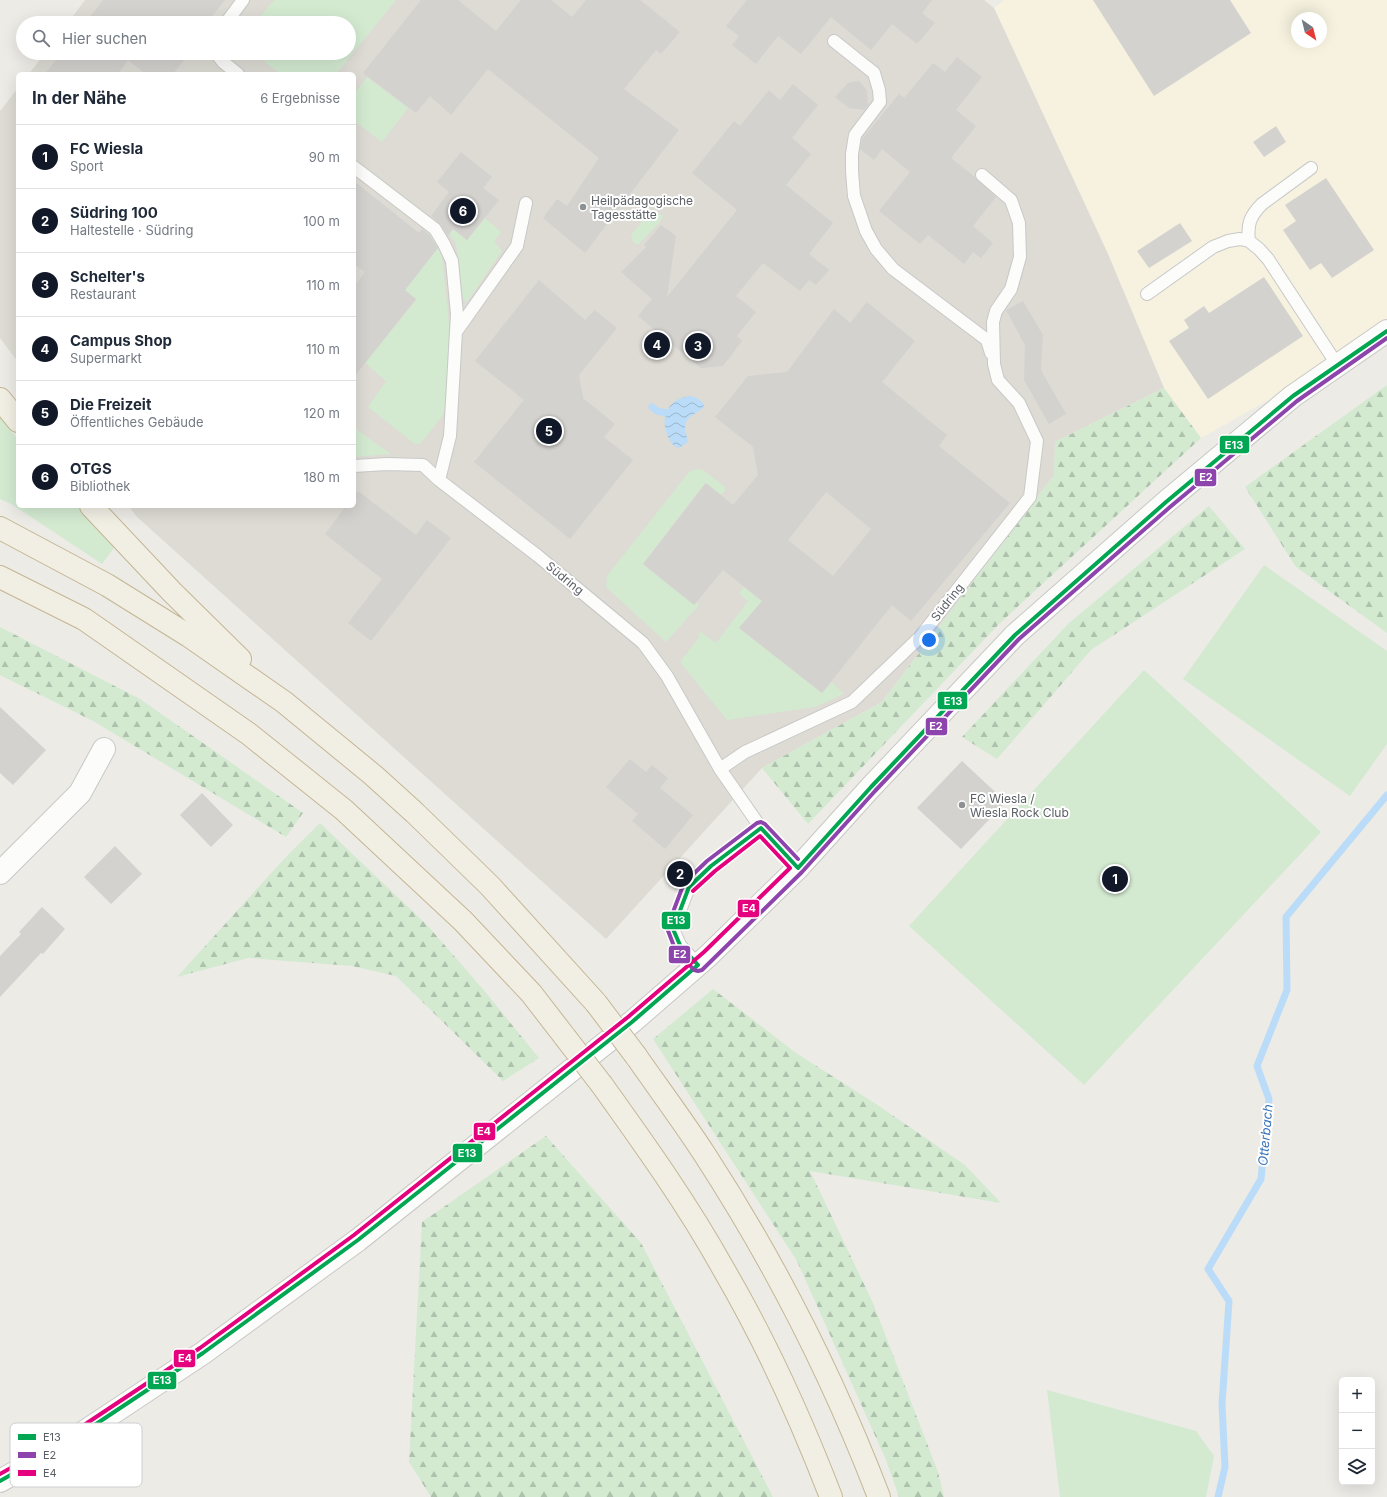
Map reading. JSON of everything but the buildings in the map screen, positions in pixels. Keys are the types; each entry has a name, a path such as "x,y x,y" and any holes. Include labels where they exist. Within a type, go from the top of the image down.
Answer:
{"highway":[{"path":"0,399 16,419"},
{"path":"94,508 172,592 284,702"},
{"path":"0,528 107,585 189,636 284,702 373,775 415,813 490,886 596,1003 636,1056 705,1154 750,1228 788,1295 819,1355 861,1450 879,1497"},
{"path":"0,577 84,619 249,734 332,800 393,855 463,921 531,993 602,1085 653,1155 724,1269 755,1327 806,1434 831,1497"}],"street":[{"path":"98,1423 203,1353 358,1240 632,1022 698,965 798,868 871,787 1015,635 1166,502 1293,396 1387,331"},
{"path":"0,873 80,793 104,749"},
{"path":"0,1481 10,1475"}],"lane":[{"path":"231,16 243,0"},
{"path":"834,41 874,73 879,90 880,102 855,135 852,154 854,196 866,231 876,249 893,269 987,340 994,364"},
{"path":"221,60 236,72"},
{"path":"1249,241 1248,230 1250,220 1255,211 1262,204 1311,168"},
{"path":"356,169 435,229 452,261 457,314 450,436 439,480"},
{"path":"982,175 1011,200 1019,223 1020,257 1011,289 996,311 993,322 994,364"},
{"path":"456,332 518,246 526,203"},
{"path":"1147,294 1213,247 1228,240 1240,239 1249,241 1259,248 1268,259 1338,366"},
{"name":"Südring","path":"720,769 745,752 852,702 920,637 1030,497 1037,441 1019,403 998,380 994,364"},
{"name":"Südring","path":"356,466 387,464 423,465 439,480 548,565 643,643 667,676 720,769 760,828 798,868"},
{"path":"698,965 680,945 673,929 689,887 711,866 760,828"}],"shaded area":[{"path":"85,0 984,0 994,8 1108,254 1164,388 1055,442 1054,475 882,702 762,768 606,939 136,516 130,508 356,508 356,72 31,72 40,60 356,60 356,16 73,16"},
{"path":"1004,0 1387,0 1387,333 1201,438 1164,388 1108,254 994,8"},
{"path":"16,91 16,359 0,338 0,111"}],"green space":[{"path":"274,0 396,0 356,49 356,16 261,16"},
{"path":"263,60 347,60 338,72 278,72"},
{"path":"367,77 408,108 382,142 356,122 356,91"},
{"path":"655,210 663,216 659,223 638,245 633,242 631,235 648,214"},
{"path":"437,218 467,240 485,218 501,232 494,241 502,251 467,302 463,299 456,243"},
{"path":"426,231 431,233 442,256 449,324 450,376 443,415 420,444 415,444 368,407 386,381 365,363 416,300 405,290 434,253 419,241"},
{"path":"1387,385 1387,633 1296,567 1245,487"},
{"path":"1164,388 1201,438 999,624 808,824 762,768 882,702 1054,475 1055,442"},
{"path":"0,417 16,437 16,507 0,499"},
{"path":"356,429 391,454 356,457"},
{"path":"697,469 703,470 725,487 725,491 721,495 705,483 643,564 694,605 697,602 699,605 666,642 606,587 607,576 689,472"},
{"path":"1209,506 1245,549 1091,650 997,759 962,737 1069,623"},
{"path":"18,508 79,508 114,548 102,564"},
{"path":"1264,565 1387,651 1387,744 1350,796 1183,679"},
{"path":"744,587 762,601 739,628 822,693 832,682 844,694 815,707 727,720 680,662 700,636 698,634 701,632 716,643 748,601 739,594"},
{"path":"0,627 140,699 303,813 286,837 93,721 0,675"},
{"path":"1144,670 1321,832 1084,1085 909,926"},
{"path":"320,823 427,925 482,988 539,1058 503,1081 396,976 352,966 248,958 177,977 284,859"},
{"path":"713,989 796,1053 876,1104 965,1165 1001,1203 810,1171 873,1303 938,1472 944,1497 899,1497 886,1460 797,1261 653,1039"},
{"path":"546,1136 641,1243 773,1497 431,1497 409,1462 422,1222"},
{"path":"1047,1390 1196,1431 1214,1456 1206,1497 1060,1497"}],"water":[{"path":"691,396 697,398 703,403 704,407 687,421 685,429 688,442 679,448 670,442 665,427 666,414 668,409 677,400 683,397"}],"waterway":[{"path":"652,407 657,411 666,413"},
{"name":"Otterbach","path":"1218,1497 1225,1467 1222,1404 1229,1301 1208,1269 1261,1179 1269,1099 1257,1066 1287,990 1286,917 1387,795"}],"transit line":[{"name":"E13","path":"98,1423 203,1353 358,1240 632,1022 698,965 680,945 673,929 689,887 711,866 761,828 798,868 871,787 1015,635 1166,502 1293,396 1387,331"},
{"name":"E2","path":"798,859 765,824 761,822 757,823 707,861 684,883 667,928 675,949 694,970 702,970 802,872 875,791 1019,639 1170,507 1297,401 1387,338"},
{"name":"E4","path":"87,1423 200,1348 354,1235 628,1017 704,952 790,868 760,836 715,871 693,891"},
{"name":"E4","path":"0,1474 10,1468"},
{"name":"E13","path":"0,1481 10,1475"}],"place":[{"name":"Heilpädagogische Tagesstätte","path":"583,207"},
{"name":"OTGS","path":"463,211"},
{"name":"Campus Shop","path":"657,345"},
{"name":"Schelter's","path":"698,346"},
{"name":"Die Freizeit","path":"549,431"},
{"name":"FC Wiesla / Wiesla Rock Club","path":"962,805"},
{"name":"Südring 100","path":"680,874"},
{"name":"FC Wiesla","path":"1115,879"}]}
